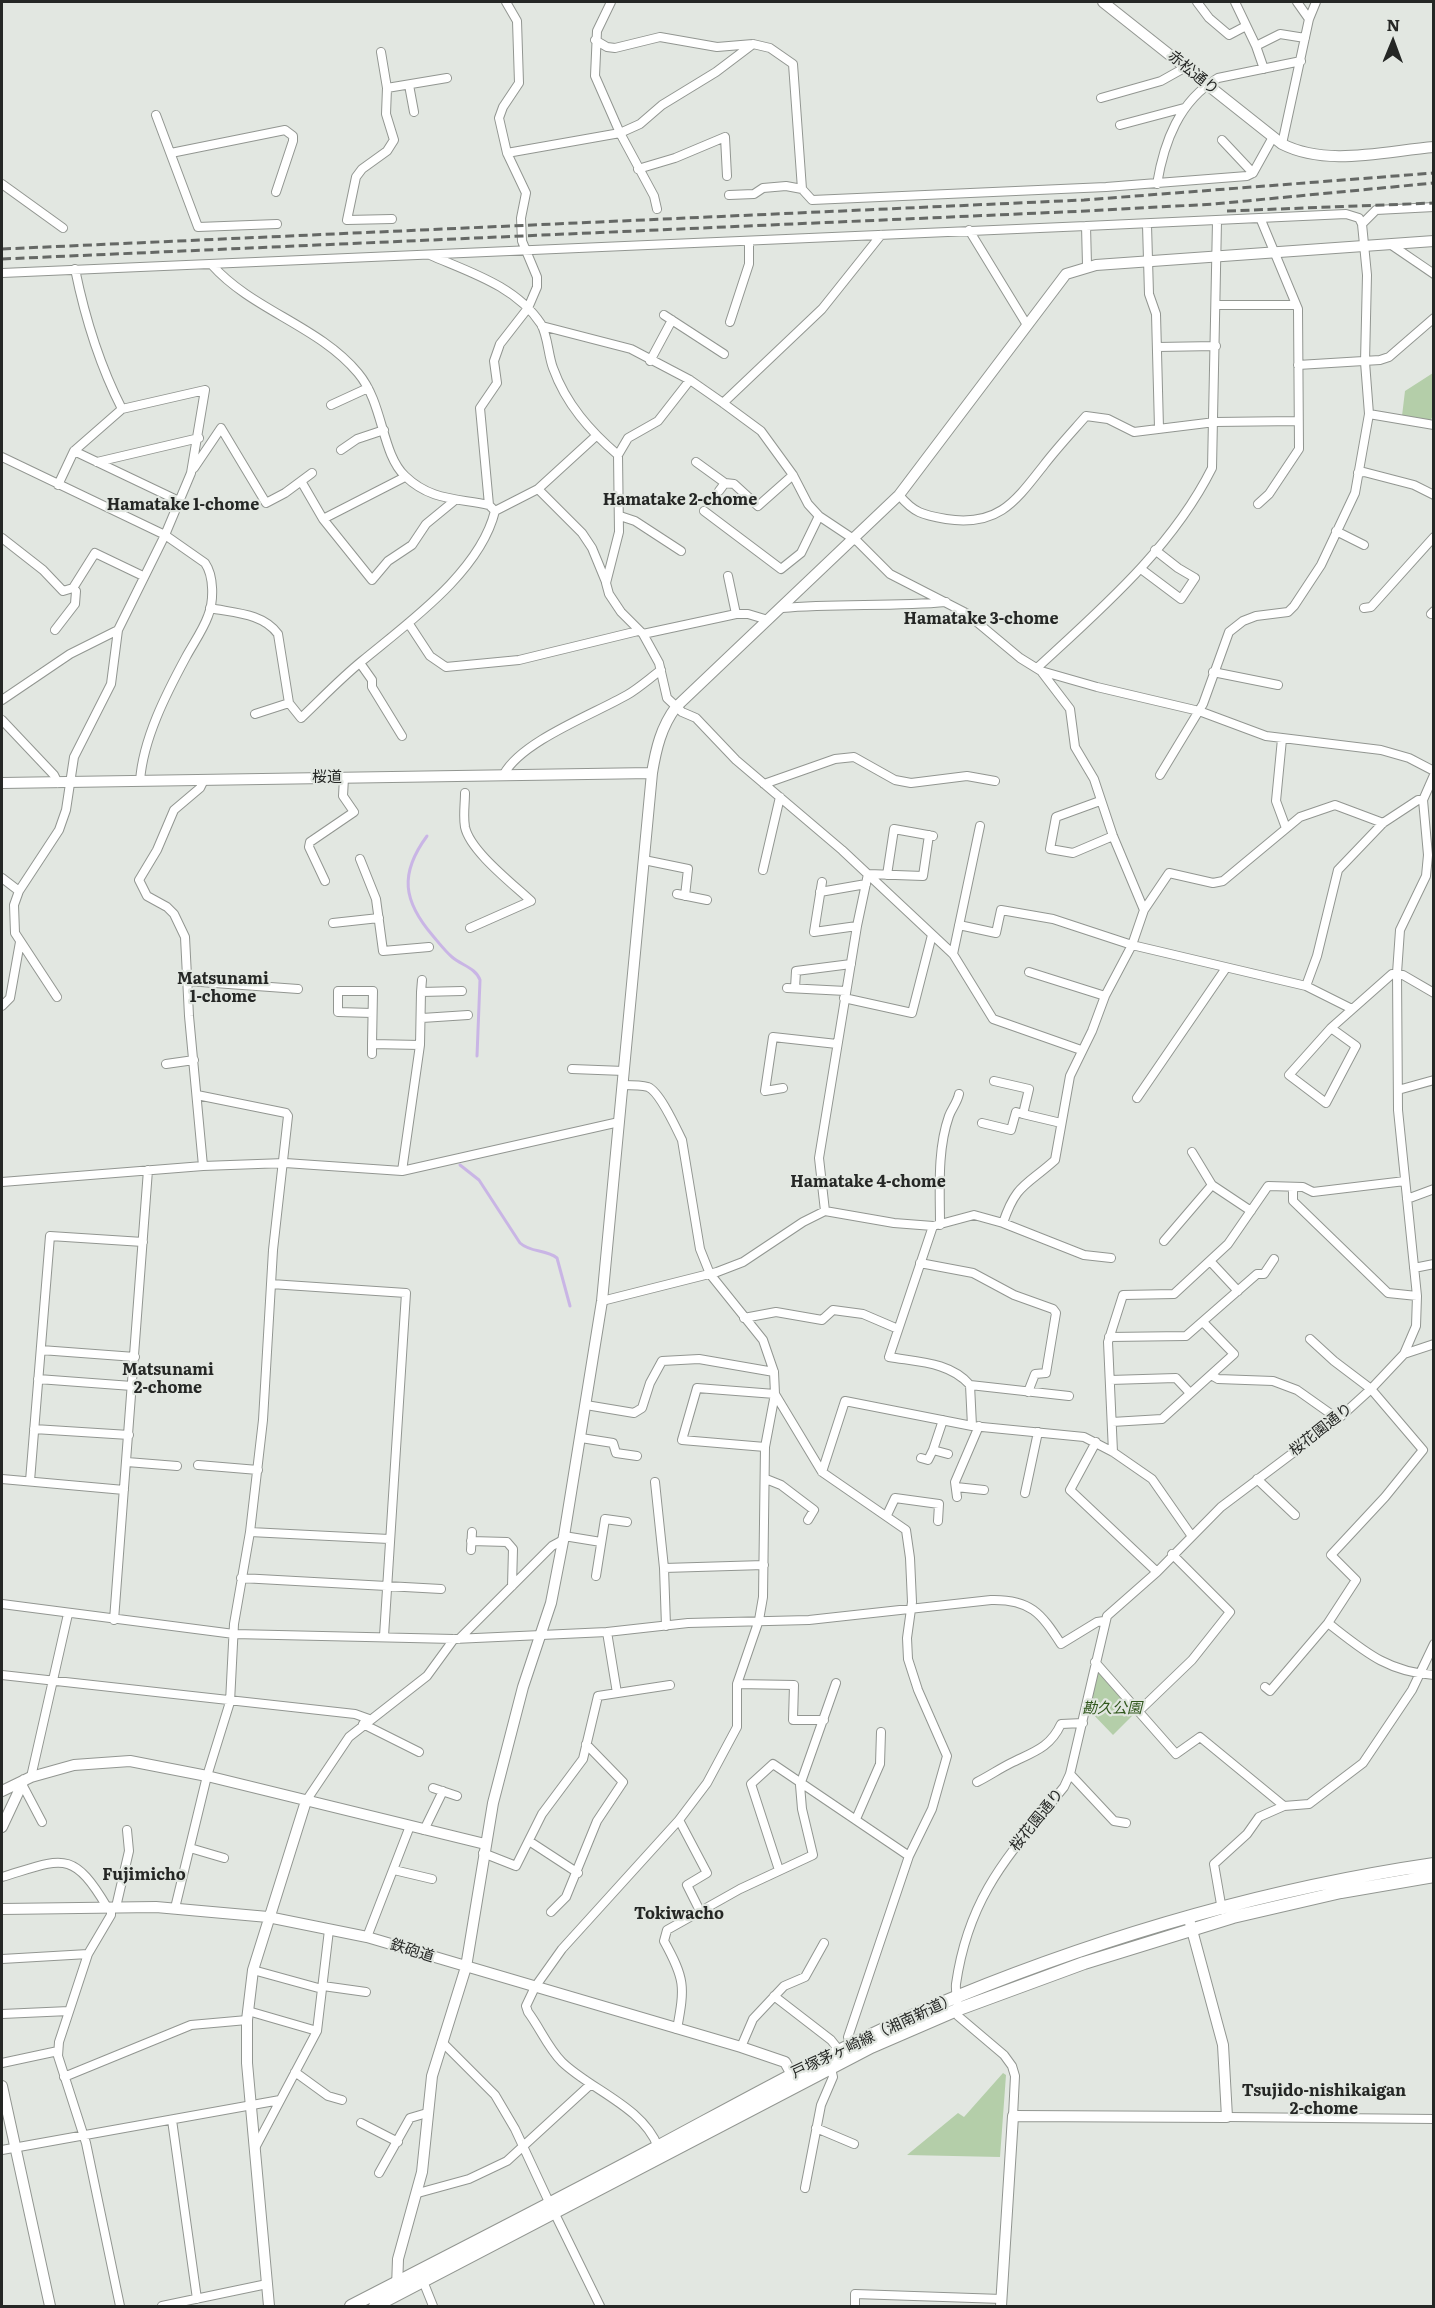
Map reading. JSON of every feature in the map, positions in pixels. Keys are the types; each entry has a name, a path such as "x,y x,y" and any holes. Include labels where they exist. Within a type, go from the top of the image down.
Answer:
{"main road":[{"name":"戸塚茅ヶ崎線（湘南新道）","path":"351,2307 397,2288 795,2079 850,2044 958,2003 1084,1963 1190,1925 1222,1910 1326,1883 1434,1864"},
{"name":"戸塚茅ヶ崎線（湘南新道）","path":"1190,1925 1298,1901 1434,1876"},
{"name":"戸塚茅ヶ崎線（湘南新道）","path":"552,2207 658,2147 795,2079 831,2068 958,2003"},
{"name":"戸塚茅ヶ崎線（湘南新道）","path":"376,2306 397,2288"}],"street":[{"path":"210,608 264,620 271,625 278,634 289,703 301,718 360,663 409,624 472,558 490,530 492,508 480,408 497,383 494,361 500,344 528,308 537,287 537,277 525,251 521,218 526,193 507,153 500,125 500,112 519,83 517,21 506,2"},
{"path":"611,2 595,40 595,76 620,133 654,196 657,209"},
{"name":"赤松通り","path":"1103,2 1282,144 1299,153 1314,156 1434,147"},
{"path":"1197,2 1209,18 1230,35 1246,26"},
{"path":"1235,2 1256,46 1263,69"},
{"path":"1297,2 1309,18"},
{"path":"1282,144 1309,18 1316,2"},
{"path":"1256,46 1280,34 1305,38"},
{"path":"595,40 607,47 615,48 660,37 717,47 753,44 770,48 793,64 802,189"},
{"path":"507,153 620,133 648,119 662,105 716,72 753,44"},
{"path":"381,52 387,88 386,114 394,140 387,151 356,177 346,220 392,219"},
{"path":"1157,184 1162,150 1184,108 1208,84 1218,78 1301,61"},
{"path":"1101,98 1161,81 1186,68"},
{"path":"387,88 447,78"},
{"path":"409,85 414,112"},
{"path":"1120,125 1184,108"},
{"path":"156,115 171,153 175,172 198,228 277,224"},
{"path":"171,153 285,130 293,136 293,141 276,192"},
{"path":"729,195 754,194 763,188 786,186 802,189 812,200 1157,184 1247,176 1253,173 1273,136"},
{"path":"638,169 675,158 725,137 727,176"},
{"path":"1222,140 1253,173"},
{"path":"2,184 63,228"},
{"path":"1362,224 1376,210 1434,207"},
{"path":"2,273 749,242 969,230 1261,220 1346,214 1359,218 1365,246 1365,362 1369,414 1355,493 1321,565 1294,606 1288,612 1256,616 1243,621 1229,632 1199,711 1160,775"},
{"path":"1258,504 1269,494 1299,449 1296,304 1261,220"},
{"path":"1039,669 1141,569 1197,498 1212,468 1215,422 1217,221"},
{"path":"1147,225 1149,294 1156,314 1159,428"},
{"path":"1086,226 1087,266"},
{"path":"969,230 1027,325"},
{"path":"723,403 822,309 881,235"},
{"path":"397,2288 398,2259 418,2193 432,2076 465,1967 492,1803 551,1603 581,1438 602,1301 652,773 661,735 676,707 899,495 1066,274 1087,266 1434,241"},
{"path":"730,322 749,264 749,242"},
{"path":"1390,244 1434,274"},
{"path":"428,255 504,288 528,308 542,326 552,368 584,423 618,455"},
{"path":"212,265 231,282 314,335 349,363 368,388 378,408 392,458 405,477 441,499 466,500 492,508 538,489 596,436"},
{"path":"75,269 82,302 105,375 122,409"},
{"path":"1216,305 1296,304"},
{"path":"650,361 668,317 724,354"},
{"path":"1298,365 1365,362 1389,357 1434,318"},
{"path":"542,326 623,346 690,380 761,431 793,475 808,504 819,516 853,539 890,574 947,602 976,620 1020,658 1039,669 1097,687 1199,711 1247,730 1282,739 1381,750 1409,758 1434,773"},
{"path":"1157,347 1216,346"},
{"path":"606,583 620,516 618,455 628,438 658,421 690,380"},
{"path":"331,405 368,388"},
{"path":"58,485 74,451 122,409 205,390 199,438 191,473"},
{"path":"1369,414 1433,424"},
{"path":"899,495 915,513 943,519 971,520 993,515 1017,500 1086,416 1108,419 1134,432 1215,422 1298,422"},
{"path":"57,997 15,933 13,920 19,891 59,830 66,810 74,757 111,684 118,630 165,536 191,473 220,428 266,503 312,472"},
{"path":"341,450 357,439 384,430"},
{"path":"96,462 199,438"},
{"path":"74,451 179,501"},
{"path":"2,457 165,536 205,563 210,570 212,577 210,608 166,698 149,742 140,782"},
{"path":"696,462 722,487 734,484 758,506 793,475"},
{"path":"1358,472 1414,485 1434,495"},
{"path":"323,519 405,477"},
{"path":"301,481 323,519 372,580 388,561 411,545 426,524 454,501"},
{"path":"538,489 582,533 592,548 609,594 621,612 640,633 661,670 665,695 676,707 696,718 736,760 868,874 953,954 993,1019 1081,1050"},
{"path":"704,511 781,569 801,553 819,516"},
{"path":"620,516 635,521 681,551"},
{"path":"1336,531 1364,545"},
{"path":"1364,608 1371,608 1434,537"},
{"path":"2,538 43,570 63,591 73,588 95,553 143,576"},
{"path":"1141,569 1181,598 1195,578 1155,550"},
{"path":"728,576 736,614"},
{"path":"55,630 75,604 76,594 73,588"},
{"path":"782,608 824,604 912,605 947,602"},
{"path":"409,624 430,656 446,667 519,660 736,614 768,620"},
{"path":"2,700 70,654 118,630"},
{"path":"360,663 372,680 372,687 402,736"},
{"path":"1039,669 1070,709 1075,747 1094,778 1113,836 1144,910"},
{"path":"504,774 510,763 546,739 629,694 661,670"},
{"path":"1213,672 1278,685"},
{"path":"255,714 289,703"},
{"path":"2,720 54,775 58,783"},
{"path":"1282,739 1276,801 1286,828"},
{"path":"764,784 835,759 854,757 895,780 912,783 967,776 995,781"},
{"name":"桜道","path":"2,783 652,773"},
{"name":"桜花園通り","path":"958,2003 956,1983 968,1930 987,1886 1064,1787 1071,1774 1104,1621 1122,1601 1157,1572 1191,1535 1257,1479 1338,1419 1371,1389 1404,1354 1416,1326 1417,1296 1398,1090 1397,973 1400,930 1420,891 1428,866 1424,800 1434,773"},
{"path":"325,881 309,847 310,842 354,812 343,796 344,778"},
{"path":"203,1166 185,937 180,923 167,907 147,896 139,880 157,850 174,810 200,788 204,780"},
{"path":"465,793 465,828 470,837 485,858 531,901 470,928"},
{"path":"763,870 766,843 780,797"},
{"path":"1306,986 1317,956 1338,870 1383,823 1418,800 1424,800"},
{"path":"1100,801 1056,817 1050,849 1073,852 1113,836"},
{"path":"1003,1223 1011,1200 1022,1186 1055,1160 1070,1076 1092,1032 1105,996 1132,945 1144,910 1169,873 1213,883 1223,881 1300,818 1335,805 1383,823"},
{"path":"953,954 980,826"},
{"path":"868,874 923,876 931,836 894,829 887,874"},
{"path":"360,859 376,899 383,951 429,947"},
{"path":"644,860 688,869 681,895 707,900"},
{"path":"825,1211 819,1158 845,994 868,874"},
{"path":"2,878 19,891"},
{"path":"822,882 814,932 857,926"},
{"path":"820,892 866,884"},
{"path":"959,925 996,933 1001,910 1053,919 1132,945 1306,986 1352,1009"},
{"path":"333,923 379,918"},
{"path":"852,964 796,970 791,988 845,994 912,1013 932,935"},
{"path":"2,1006 10,998 20,942"},
{"path":"1137,1098 1226,968"},
{"path":"1331,1029 1356,1046 1326,1103 1288,1075 1331,1029 1392,974 1397,973 1419,982 1434,993"},
{"path":"1032,975 1105,996"},
{"path":"402,1171 420,1045 422,980"},
{"path":"187,981 298,989"},
{"path":"372,1012 338,1012 338,991 373,991 372,1054"},
{"path":"422,992 462,991"},
{"path":"422,1018 468,1015"},
{"path":"783,1088 765,1091 773,1037 837,1044"},
{"path":"372,1044 420,1045"},
{"path":"166,1064 194,1060"},
{"path":"572,1069 624,1071"},
{"path":"1398,1090 1434,1080"},
{"path":"994,1081 1029,1089 1023,1114"},
{"path":"623,1085 648,1087 653,1091 678,1132 685,1156 697,1239 710,1274 763,1340 774,1372 775,1395 765,1447 763,1597 759,1620 737,1684 737,1727 707,1783 679,1820 562,1949 526,2006 561,2061 631,2114 654,2137 658,2147"},
{"path":"175,1908 207,1776 230,1702 234,1634 258,1470 271,1284 288,1116 286,1113 197,1095"},
{"path":"959,1095 956,1106 950,1114 944,1143 936,1226 920,1263 889,1357 948,1368 970,1385 1069,1396"},
{"path":"982,1123 1011,1130 1016,1112 1061,1123"},
{"path":"2,1182 203,1166 285,1163 402,1171 619,1122"},
{"path":"1192,1152 1212,1185 1251,1211"},
{"path":"114,1620 148,1170"},
{"path":"1113,1452 1109,1337 1123,1294 1174,1294 1241,1228 1268,1186 1293,1187 1313,1192 1405,1181"},
{"path":"1164,1242 1212,1185"},
{"path":"1293,1187 1293,1201 1388,1293 1417,1296"},
{"path":"1407,1199 1434,1190"},
{"path":"602,1301 710,1274 753,1257 803,1222 825,1211 894,1223 936,1226 974,1215 1003,1223 1084,1255 1111,1258"},
{"path":"30,1481 50,1236 143,1242"},
{"path":"1109,1337 1186,1336 1257,1274 1264,1274 1274,1259"},
{"path":"1210,1261 1238,1291"},
{"path":"920,1263 973,1273 1014,1295 1053,1309 1056,1313 1046,1373 1035,1374 1028,1392"},
{"path":"1414,1268 1434,1264"},
{"path":"271,1284 406,1293 384,1636"},
{"path":"744,1318 776,1312 822,1320 833,1310 863,1314 898,1329"},
{"path":"1112,1422 1162,1419 1234,1354 1203,1322"},
{"path":"1265,1687 1270,1691 1328,1623 1356,1580 1331,1555 1385,1497 1423,1450 1371,1389 1334,1361 1310,1338"},
{"path":"1404,1354 1434,1344"},
{"path":"41,1350 135,1357"},
{"path":"586,1405 634,1413 642,1408 650,1383 662,1360 699,1359 774,1372"},
{"path":"1211,1375 1218,1380 1274,1381 1297,1390 1338,1419"},
{"path":"1110,1380 1176,1378 1190,1393"},
{"path":"38,1379 132,1386"},
{"path":"957,1497 955,1482 975,1426 970,1385"},
{"path":"765,1447 682,1440 682,1434 697,1388 775,1395"},
{"path":"775,1395 822,1472 906,1530 911,1607 907,1638 908,1659 918,1690 947,1756 932,1809 909,1856 848,2037 850,2044"},
{"path":"822,1472 845,1401 975,1426 1084,1437 1113,1452 1152,1479 1191,1535"},
{"path":"921,1458 928,1460 943,1420"},
{"path":"34,1429 129,1435"},
{"path":"1025,1493 1038,1432"},
{"path":"581,1438 613,1443 616,1453 637,1456"},
{"path":"1096,1442 1070,1490 1157,1572"},
{"path":"933,1450 948,1454"},
{"path":"127,1462 177,1466"},
{"path":"198,1465 258,1470"},
{"path":"2,1479 124,1490"},
{"path":"766,1479 782,1485 814,1510 808,1520"},
{"path":"1257,1479 1295,1515"},
{"path":"655,1482 664,1568 666,1626"},
{"path":"956,1487 984,1490"},
{"path":"887,1515 895,1498 939,1504 938,1521"},
{"path":"596,1576 605,1519 627,1522"},
{"path":"250,1532 389,1539"},
{"path":"269,2307 251,2105 248,2016 253,1970 306,1801 338,1750 366,1722 427,1676 457,1639 552,1546 564,1538 601,1542"},
{"path":"471,1541 507,1542 513,1549 512,1586"},
{"path":"1140,1710 1192,1660 1230,1612 1172,1554"},
{"path":"664,1568 764,1565"},
{"path":"241,1578 441,1589"},
{"path":"2,1604 234,1634 457,1639 607,1632 759,1620 809,1620 991,1600 1018,1601 1034,1608 1047,1622 1061,1644 1097,1622 1104,1621"},
{"path":"2,1827 15,1783 54,1681 68,1614"},
{"path":"1328,1623 1368,1654 1395,1669 1434,1675"},
{"path":"607,1632 617,1693"},
{"path":"1222,1910 1214,1864 1247,1834 1259,1817 1284,1806 1309,1804 1363,1762 1397,1715 1434,1644"},
{"path":"1095,1662 1140,1710 1176,1754 1200,1737 1284,1806"},
{"path":"2,1675 355,1714 419,1752"},
{"path":"677,2029 684,1993 680,1970 664,1941 667,1930 779,1870 783,1871 813,1855 802,1809 802,1782 836,1683"},
{"path":"737,1684 794,1685 793,1720 824,1720"},
{"path":"15,1783 74,1765 104,1761 130,1761 207,1776 410,1826 484,1849 516,1866 542,1814 583,1759 598,1696 670,1685"},
{"path":"977,1782 1013,1762 1040,1751 1056,1735 1061,1724 1083,1723"},
{"path":"856,1819 880,1764 881,1732"},
{"path":"551,1912 566,1897 578,1873 597,1821 623,1782 586,1744"},
{"path":"779,1870 751,1784 776,1764 909,1856"},
{"path":"1071,1774 1114,1821 1126,1823"},
{"path":"15,1783 42,1822"},
{"path":"433,1788 457,1796"},
{"path":"424,1830 443,1791"},
{"path":"679,1820 707,1873 687,1885 700,1911"},
{"path":"367,1937 410,1826"},
{"path":"120,2307 84,2135 64,2077 58,2051 88,1954 111,1915 111,1907 129,1851 127,1830"},
{"path":"529,1841 578,1873"},
{"path":"190,1848 224,1858"},
{"path":"2,1876 50,1863 71,1865 91,1880 111,1907"},
{"path":"394,1870 432,1880"},
{"name":"鉄砲道","path":"2,1909 175,1908 268,1917 367,1937 741,2047 785,2062 795,2079"},
{"path":"1190,1925 1223,2045 1227,2118"},
{"path":"255,2149 317,2031 329,1930"},
{"path":"741,2047 753,2019 784,1986 805,1977 824,1943"},
{"path":"2,1959 88,1954"},
{"path":"253,1970 322,1988 366,1992"},
{"path":"774,1996 831,2040 839,2050"},
{"path":"855,2307 855,2294 1001,2303 1015,2076 1012,2066 1004,2055 958,2016 958,2003"},
{"path":"2,2014 69,2011"},
{"path":"64,2077 192,2025 248,2016 317,2031"},
{"path":"442,2042 495,2095 524,2148 600,2307"},
{"path":"2,2063 58,2051"},
{"path":"805,2188 821,2105 833,2077 831,2068"},
{"path":"295,2072 328,2096 342,2100"},
{"path":"418,2193 487,2172 524,2148 591,2084"},
{"path":"2,2086 50,2307"},
{"path":"2,2150 280,2100"},
{"path":"379,2173 410,2118 428,2113"},
{"path":"1013,2116 1434,2119"},
{"path":"172,2120 197,2299"},
{"path":"361,2123 398,2142"},
{"path":"816,2128 854,2144"},
{"path":"421,2275 433,2307"},
{"path":"162,2307 267,2284"}],"green space":[{"path":"1433,373 1433,416 1430,421 1402,416 1405,391"},
{"name":"勘久公園","path":"1096,1669 1137,1711 1113,1735 1088,1709"},
{"path":"1003,2073 1006,2075 1000,2157 907,2155 958,2113 964,2117"}],"waterway":[{"path":"427,836 412,863 408,887 415,911 423,923 442,947 452,957 475,972 480,980 477,1056"},
{"path":"460,1165 479,1180 520,1243 557,1258 570,1306"}],"railway":[{"path":"2,249 1084,200 1434,173"},
{"path":"2,259 1086,211 1214,204 1434,183"},
{"path":"1227,211 1434,203"}],"district":[{"name":"Hamatake 2-chome","path":"680,500"},
{"name":"Hamatake 1-chome","path":"183,505"},
{"name":"Hamatake 3-chome","path":"981,619"},
{"name":"Matsunami 1-chome","path":"223,988"},
{"name":"Hamatake 4-chome","path":"868,1182"},
{"name":"Matsunami 2-chome","path":"168,1379"},
{"name":"Fujimicho","path":"144,1875"},
{"name":"Tokiwacho","path":"679,1914"},
{"name":"Tsujido-nishikaigan 2-chome","path":"1324,2100"}]}
